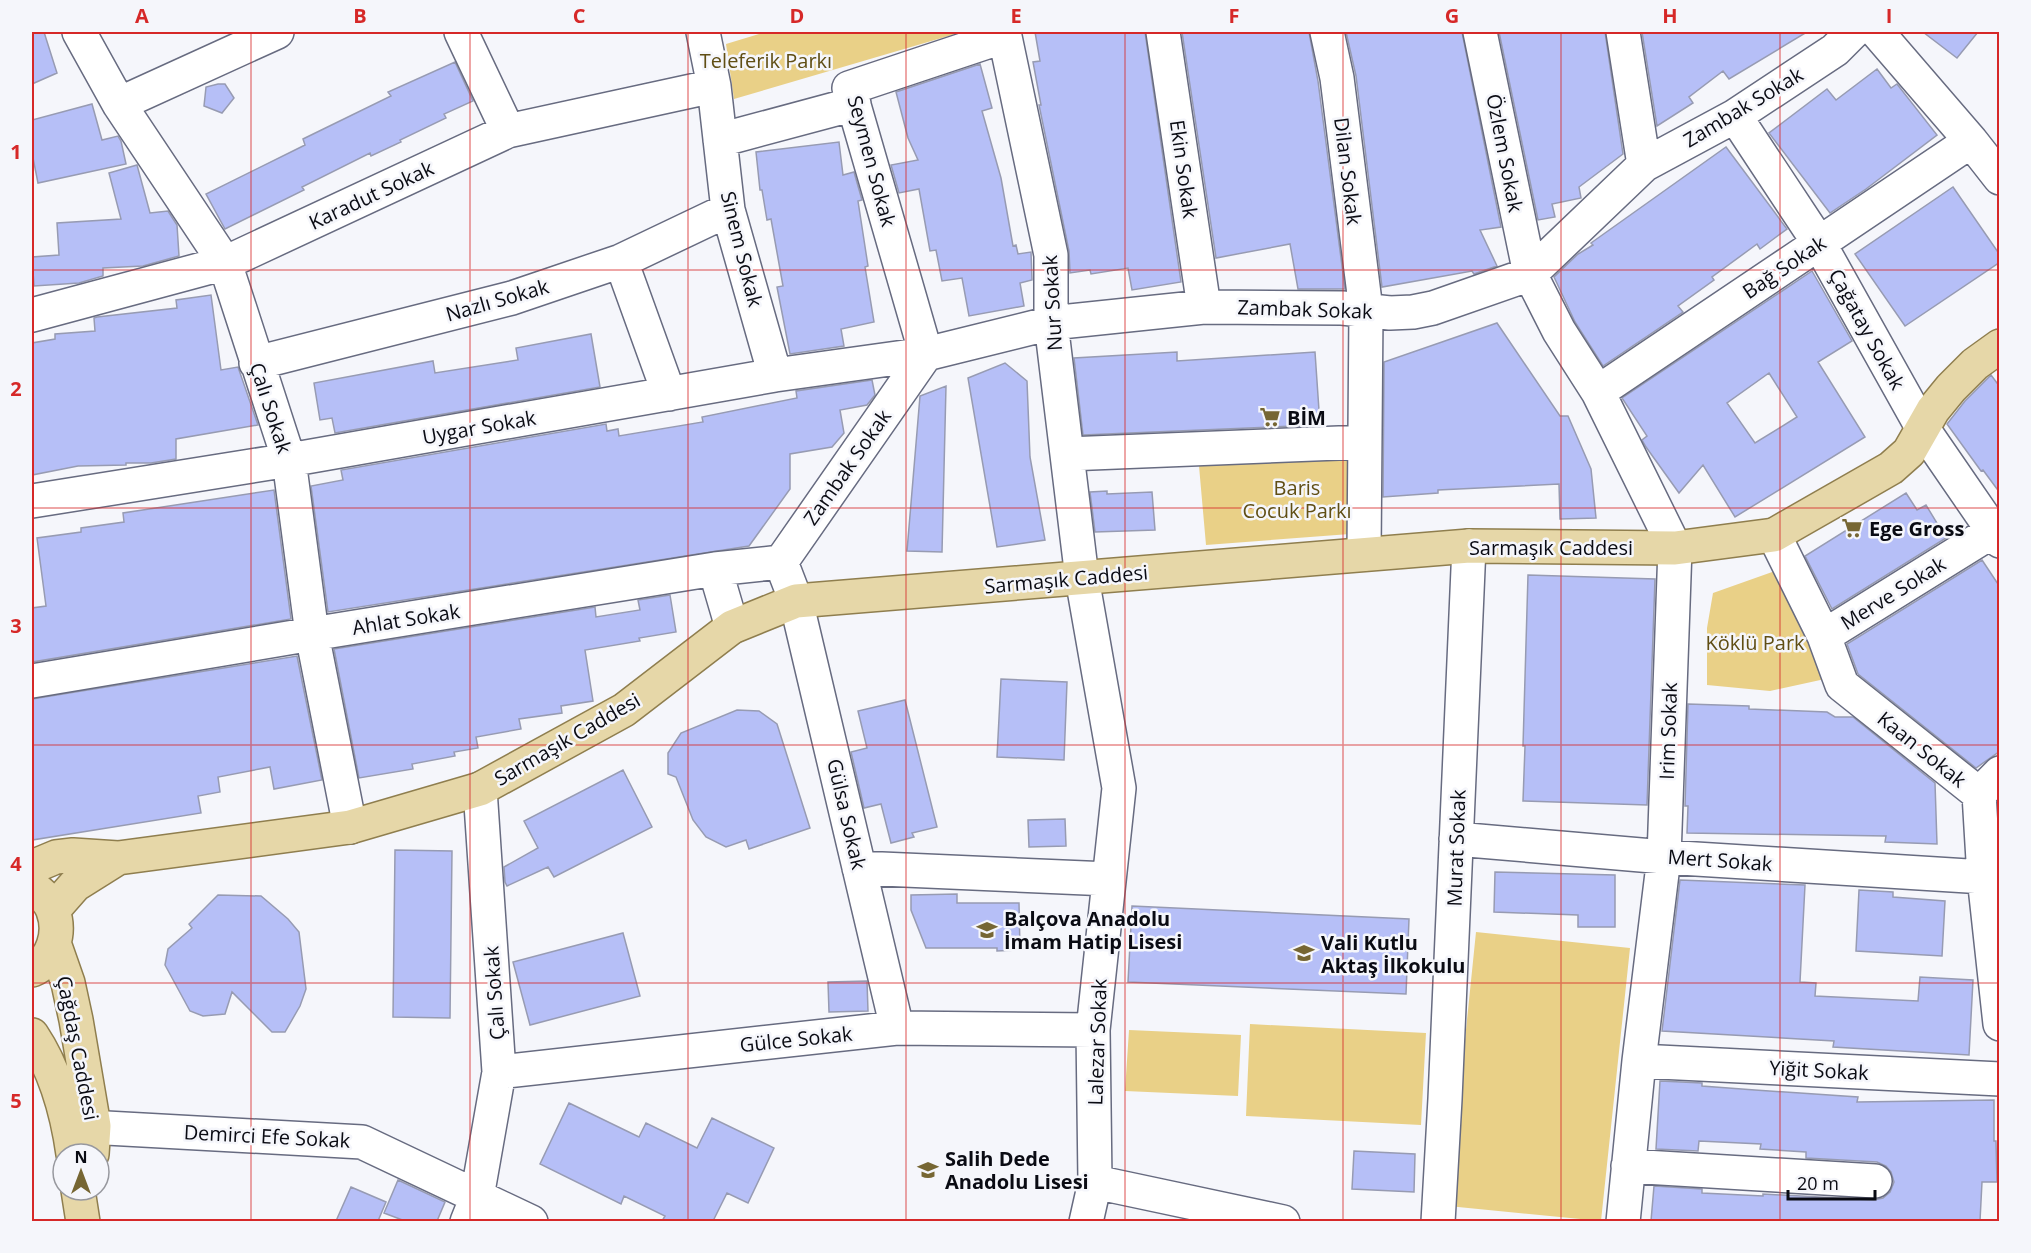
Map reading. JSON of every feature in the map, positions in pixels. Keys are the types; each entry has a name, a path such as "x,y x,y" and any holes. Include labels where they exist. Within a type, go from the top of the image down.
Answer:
{"main road":[{"name":"Sarmaşık Caddesi","path":"32,867 56,857 73,855 118,858 350,827 480,789 624,710 732,627 796,601 1469,546 1675,548 1774,535 1891,468 1909,452 1933,410 1951,388 1975,364 2000,346"},
{"name":"Sarmaşık Caddesi","path":"53,910 75,885 118,858"},
{"path":"32,886 45,896 53,910"},
{"name":"Çağdaş Caddesi","path":"32,970 48,957 54,943 57,926 53,910"},
{"name":"Çağdaş Caddesi","path":"54,943 68,983 82,1140"},
{"name":"Çağdaş Caddesi","path":"32,1035 48,1062 82,1140"},
{"path":"80,1202 82,1221"},
{"path":"88,1221 89,1202"}],"street":[{"name":"Çalı Sokak","path":"79,32 119,104 225,263 289,460 312,634 350,827"},
{"path":"119,104 277,32"},
{"path":"461,32 508,131"},
{"name":"Sinem Sokak","path":"703,32 714,86 728,210 775,375"},
{"name":"Ekin Sokak","path":"1163,32 1204,307"},
{"name":"Dilan Sokak","path":"1327,32 1337,78 1366,310"},
{"name":"Özlem Sokak","path":"1480,32 1530,274"},
{"path":"1623,32 1644,165"},
{"name":"Zambak Sokak","path":"781,562 926,354 1051,323 1204,307 1342,308 1390,313 1433,308 1530,274 1644,165 1735,116 1835,50 1853,32"},
{"path":"1877,32 2000,178"},
{"name":"Seymen Sokak","path":"926,354 849,88 1004,34"},
{"name":"Nur Sokak","path":"1004,34 1051,255 1051,323 1082,578"},
{"name":"Karadut Sokak","path":"32,315 225,263 508,131 714,86"},
{"path":"720,140 854,104"},
{"name":"Çağatay Sokak","path":"1735,116 1819,243 1923,429 1996,536"},
{"name":"Bağ Sokak","path":"1598,392 1971,141"},
{"name":"Nazlı Sokak","path":"256,363 512,298 621,261 728,210"},
{"path":"621,261 669,394"},
{"name":"Irim Sokak","path":"1530,274 1559,331 1598,392 1675,548 1664,856 1623,1221"},
{"path":"1364,554 1366,310"},
{"name":"Uygar Sokak","path":"32,501 289,460 775,375 926,354"},
{"path":"1067,454 1364,442"},
{"name":"Kaan Sokak","path":"1774,535 1824,636 1842,685 1989,784 1984,877 2000,1024"},
{"name":"Merve Sokak","path":"1824,636 1996,536"},
{"name":"Murat Sokak","path":"1438,1221 1469,546"},
{"name":"Ahlat Sokak","path":"32,681 715,569 781,562"},
{"name":"Gülsa Sokak","path":"781,562 796,601 897,1028"},
{"path":"715,569 732,627"},
{"name":"Lalezar Sokak","path":"1082,578 1119,788 1093,1030 1095,1182 1086,1221"},
{"name":"Çalı Sokak","path":"472,1209 499,1072 480,789"},
{"name":"Mert Sokak","path":"1456,839 1664,856 1984,877"},
{"path":"859,868 1109,879"},
{"name":"Gülce Sokak","path":"499,1072 897,1028 1093,1030"},
{"name":"Yiğit Sokak","path":"1640,1061 2000,1079"},
{"name":"Demirci Efe Sokak","path":"82,1140 362,1142 472,1209 531,1221"},
{"path":"1628,1166 1875,1181"},
{"path":"1095,1182 1282,1221"}],"green space":[{"name":"Teleferik Parkı","path":"766,32 962,32 734,99 726,44"},
{"name":"Baris Cocuk Parkı","path":"1350,455 1350,534 1206,545 1199,466"},
{"name":"Köklü Park","path":"1775,571 1825,679 1770,691 1707,685 1707,628 1713,593"},
{"path":"1476,932 1630,948 1601,1221 1448,1206"},
{"path":"1250,1024 1426,1033 1421,1125 1246,1116"},
{"path":"1129,1030 1241,1035 1238,1096 1125,1091"}],"building":[{"path":"32,32 44,32 57,73 32,84"},
{"path":"1035,32 1145,32 1181,282 1132,290 1128,268 1091,274 1090,270 1070,273 1069,251 1039,105 1041,105 1033,62 1040,61"},
{"path":"1182,32 1309,32 1318,81 1345,289 1298,289 1290,244 1216,258"},
{"path":"1346,32 1462,32 1501,227 1480,230 1497,266 1474,274 1472,271 1382,287 1356,76"},
{"path":"1499,32 1605,32 1623,154 1579,187 1581,198 1552,204 1555,217 1538,220"},
{"path":"1642,32 1807,32 1729,79 1723,71 1689,97 1693,103 1657,126"},
{"path":"1923,32 1978,32 1957,58"},
{"path":"455,62 473,101 444,114 446,118 400,140 401,142 371,156 370,153 302,187 304,190 225,229 206,194 305,145 303,139 391,96 388,92"},
{"path":"980,64 992,108 982,111 1001,178 1013,246 1016,245 1018,254 1031,252 1032,280 1020,283 1024,306 969,316 962,278 942,281 936,250 930,251 919,189 899,193 891,165 918,160 908,138 896,92"},
{"path":"1877,69 1891,88 1897,84 1937,135 1866,189 1830,213 1769,133 1827,89 1836,100"},
{"path":"225,84 234,98 222,113 204,106 206,87"},
{"path":"92,104 102,140 118,136 126,164 38,183 32,153 32,120"},
{"path":"839,142 843,175 854,172 862,200 858,201 874,322 841,329 844,346 790,354 777,287 783,286 771,219 767,220 762,190 760,190 756,152"},
{"path":"1726,147 1787,229 1760,249 1757,244 1712,277 1714,280 1678,306 1683,312 1603,366 1575,322 1554,277 1578,254 1593,245 1591,243"},
{"path":"137,165 150,213 168,211 177,225 179,256 143,266 103,268 103,276 79,283 34,286 32,257 59,255 57,223 121,219 109,173"},
{"path":"1953,187 2000,255 2000,262 1905,326 1855,254"},
{"path":"1812,271 1852,341 1818,362 1865,437 1735,517 1703,465 1679,493 1646,447 1642,440 1647,436 1622,398","holes":["1769,373 1797,417 1755,443 1727,403"]},
{"path":"211,295 221,370 238,367 258,425 176,439 176,459 151,463 126,463 126,465 78,466 32,475 32,343 55,339 55,334 95,331 94,318 97,317 177,308 176,300"},
{"path":"1497,323 1560,416 1568,416 1591,469 1596,518 1560,519 1559,484 1438,490 1438,493 1383,497 1384,362"},
{"path":"591,334 600,387 335,433 332,418 320,420 314,383 433,361 435,373 518,360 516,348"},
{"path":"1177,352 1177,361 1315,352 1320,425 1083,435 1074,358"},
{"path":"1005,363 1027,381 1030,457 1045,540 997,547 968,378"},
{"path":"1991,375 2000,387 2000,493 1947,424 1965,401"},
{"path":"872,380 875,395 867,405 840,410 844,433 832,447 790,454 790,489 749,546 328,612 311,486 343,480 341,470 606,424 607,431 618,429 619,436 703,422 702,417 797,398 796,391"},
{"path":"946,386 942,552 907,551 920,396"},
{"path":"274,490 291,619 32,662 32,608 46,606 37,538 81,532 81,528 124,522 123,513"},
{"path":"1107,491 1107,494 1152,492 1155,530 1095,532 1090,492"},
{"path":"1906,493 1917,510 1926,505 1946,538 1832,609 1805,556"},
{"path":"1982,560 2000,587 2000,751 1976,768 1858,674 1847,644"},
{"path":"1528,575 1655,579 1647,805 1523,801"},
{"path":"670,595 676,632 639,638 640,641 585,650 593,701 561,706 562,713 519,719 521,729 476,737 478,748 454,752 455,756 412,764 413,769 359,778 334,649 595,607 596,617 640,610 638,600"},
{"path":"297,656 322,780 274,789 270,767 218,777 220,792 198,796 201,813 32,840 32,699"},
{"path":"1001,679 1067,682 1064,760 997,757"},
{"path":"905,700 937,827 912,833 914,837 891,843 881,804 864,808 851,752 867,748 858,711"},
{"path":"1688,704 1827,712 1835,717 1853,717 1935,783 1937,844 1885,842 1886,836 1687,833 1688,806 1685,806"},
{"path":"737,710 759,711 777,724 810,828 749,849 746,840 726,847 706,837 693,820 676,777 668,774 668,753 681,733"},
{"path":"623,770 652,827 554,877 548,867 507,886 504,867 538,848 524,821"},
{"path":"1065,819 1066,846 1029,847 1028,820"},
{"path":"395,850 452,851 450,1018 393,1017"},
{"path":"1495,872 1615,875 1615,927 1578,927 1578,915 1494,912"},
{"path":"1680,880 1805,885 1800,982 1816,983 1815,996 1918,1001 1920,977 1973,980 1969,1055 1833,1047 1834,1041 1662,1031"},
{"path":"1859,890 1893,892 1893,897 1945,901 1942,956 1856,951"},
{"path":"957,894 957,903 1019,903 1020,950 926,948 911,910 911,895"},
{"path":"218,895 261,896 288,919 299,932 306,989 300,1006 285,1032 272,1032 232,992 225,1014 203,1016 190,1011 165,965 168,949 192,928 189,924"},
{"path":"1132,906 1409,919 1406,994 1128,982"},
{"path":"623,933 640,996 530,1025 513,962"},
{"path":"867,981 868,1011 829,1012 828,982"},
{"path":"1660,1081 1858,1097 1857,1102 1994,1100 1997,1182 1982,1182 1980,1221 1651,1221 1654,1186 1702,1189 1702,1193 1874,1200 1883,1198 1890,1192 1894,1182 1886,1166 1877,1162 1806,1158 1806,1152 1760,1149 1761,1144 1699,1141 1698,1151 1656,1149"},
{"path":"569,1103 639,1137 646,1123 697,1148 712,1118 774,1148 748,1203 727,1193 713,1221 662,1221 665,1216 624,1196 621,1204 540,1164"},
{"path":"1354,1151 1415,1154 1414,1192 1352,1189"},
{"path":"398,1180 445,1202 437,1221 405,1221 384,1213"},
{"path":"351,1187 386,1202 378,1221 336,1221"}],"place":[{"name":"BİM","path":"1270,417"},
{"name":"Ege Gross","path":"1852,528"},
{"name":"Balçova Anadolu İmam Hatip Lisesi","path":"987,930"},
{"name":"Vali Kutlu Aktaş İlkokulu","path":"1304,953"},
{"name":"Salih Dede Anadolu Lisesi","path":"928,1170"}]}
